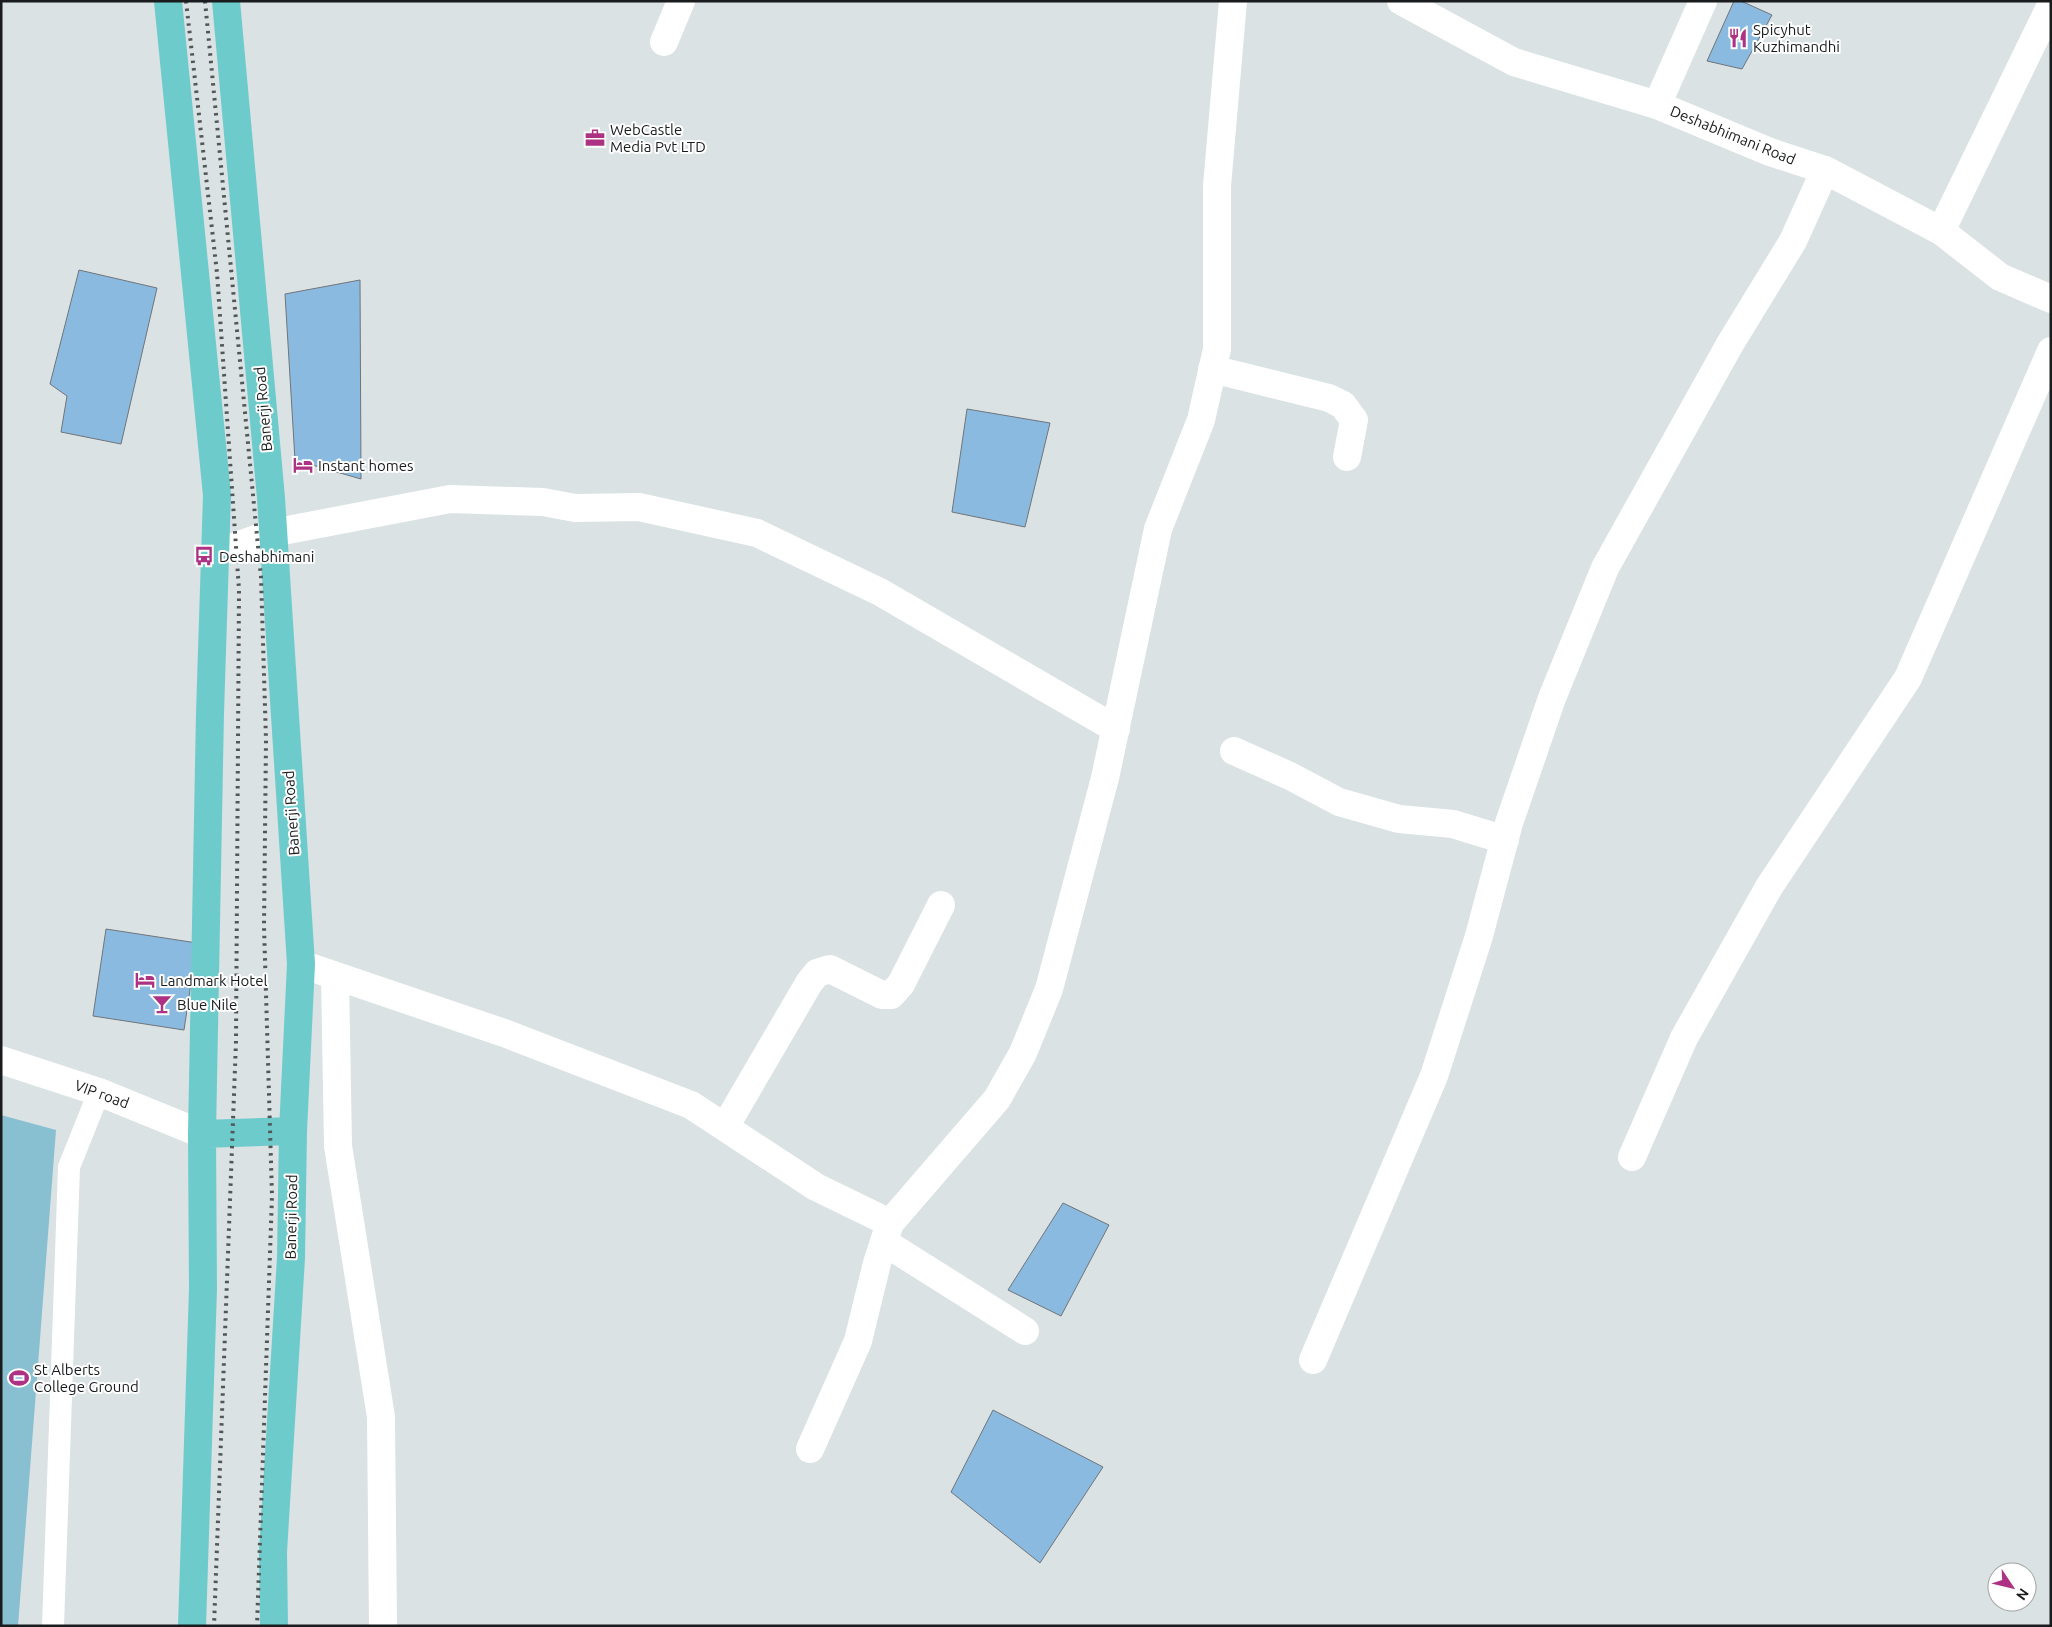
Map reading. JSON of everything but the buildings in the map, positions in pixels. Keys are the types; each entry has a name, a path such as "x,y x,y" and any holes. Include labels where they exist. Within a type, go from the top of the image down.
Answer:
{"main road":[{"path":"168,1 217,495 210,712 202,1134 203,1289 192,1626"},
{"name":"Banerji Road","path":"226,1 271,498 301,964 293,1131 291,1258 273,1552 274,1626"},
{"path":"202,1134 293,1131"}],"street":[{"path":"664,42 681,1"},
{"path":"810,1449 858,1341 887,1233 997,1099 1023,1053 1049,989 1116,729 1158,529 1201,420 1217,349 1217,186 1233,1"},
{"name":"Deshabhimani Road","path":"1401,1 1514,62 1657,105 1770,152 1825,170 1941,231 2000,277 2051,299"},
{"path":"1657,105 1703,1"},
{"path":"1941,231 2051,5"},
{"path":"1313,1360 1434,1076 1480,936 1505,840 1552,698 1605,568 1730,344 1793,241 1825,170"},
{"path":"1632,1156 1684,1038 1769,887 1908,678 2051,351"},
{"path":"1212,369 1329,398 1343,405 1354,420 1347,457"},
{"path":"215,554 272,533 450,499 543,502 575,508 639,507 757,533 880,592 1116,729"},
{"path":"1234,751 1290,776 1338,802 1399,819 1454,824 1505,840"},
{"path":"724,1127 809,982 817,973 830,969 882,995 891,995 901,984 941,905"},
{"path":"301,964 507,1034 691,1105 887,1233 1025,1331"},
{"path":"336,976 338,1146 381,1417 383,1626"},
{"name":"VIP road","path":"1,1060 99,1092 202,1134"}],"lane":[{"path":"52,1626 69,1167 99,1092"}],"shaded area":[{"name":"St Alberts College Ground","path":"1,1115 56,1130 18,1626 1,1626"}],"railway":[{"path":"186,1 217,273 239,590 236,1041 214,1626"},
{"path":"205,1 261,577 266,740 264,926 272,1196 257,1626"}],"place":[{"name":"Spicyhut Kuzhimandhi","path":"1738,38"},
{"name":"WebCastle Media Pvt LTD","path":"595,138"},
{"name":"Instant homes","path":"303,465"},
{"name":"Deshabhimani","path":"204,556"},
{"name":"Landmark Hotel","path":"145,980"},
{"name":"Blue Nile","path":"162,1004"},
{"name":"St Alberts College Ground","path":"19,1378"}]}
